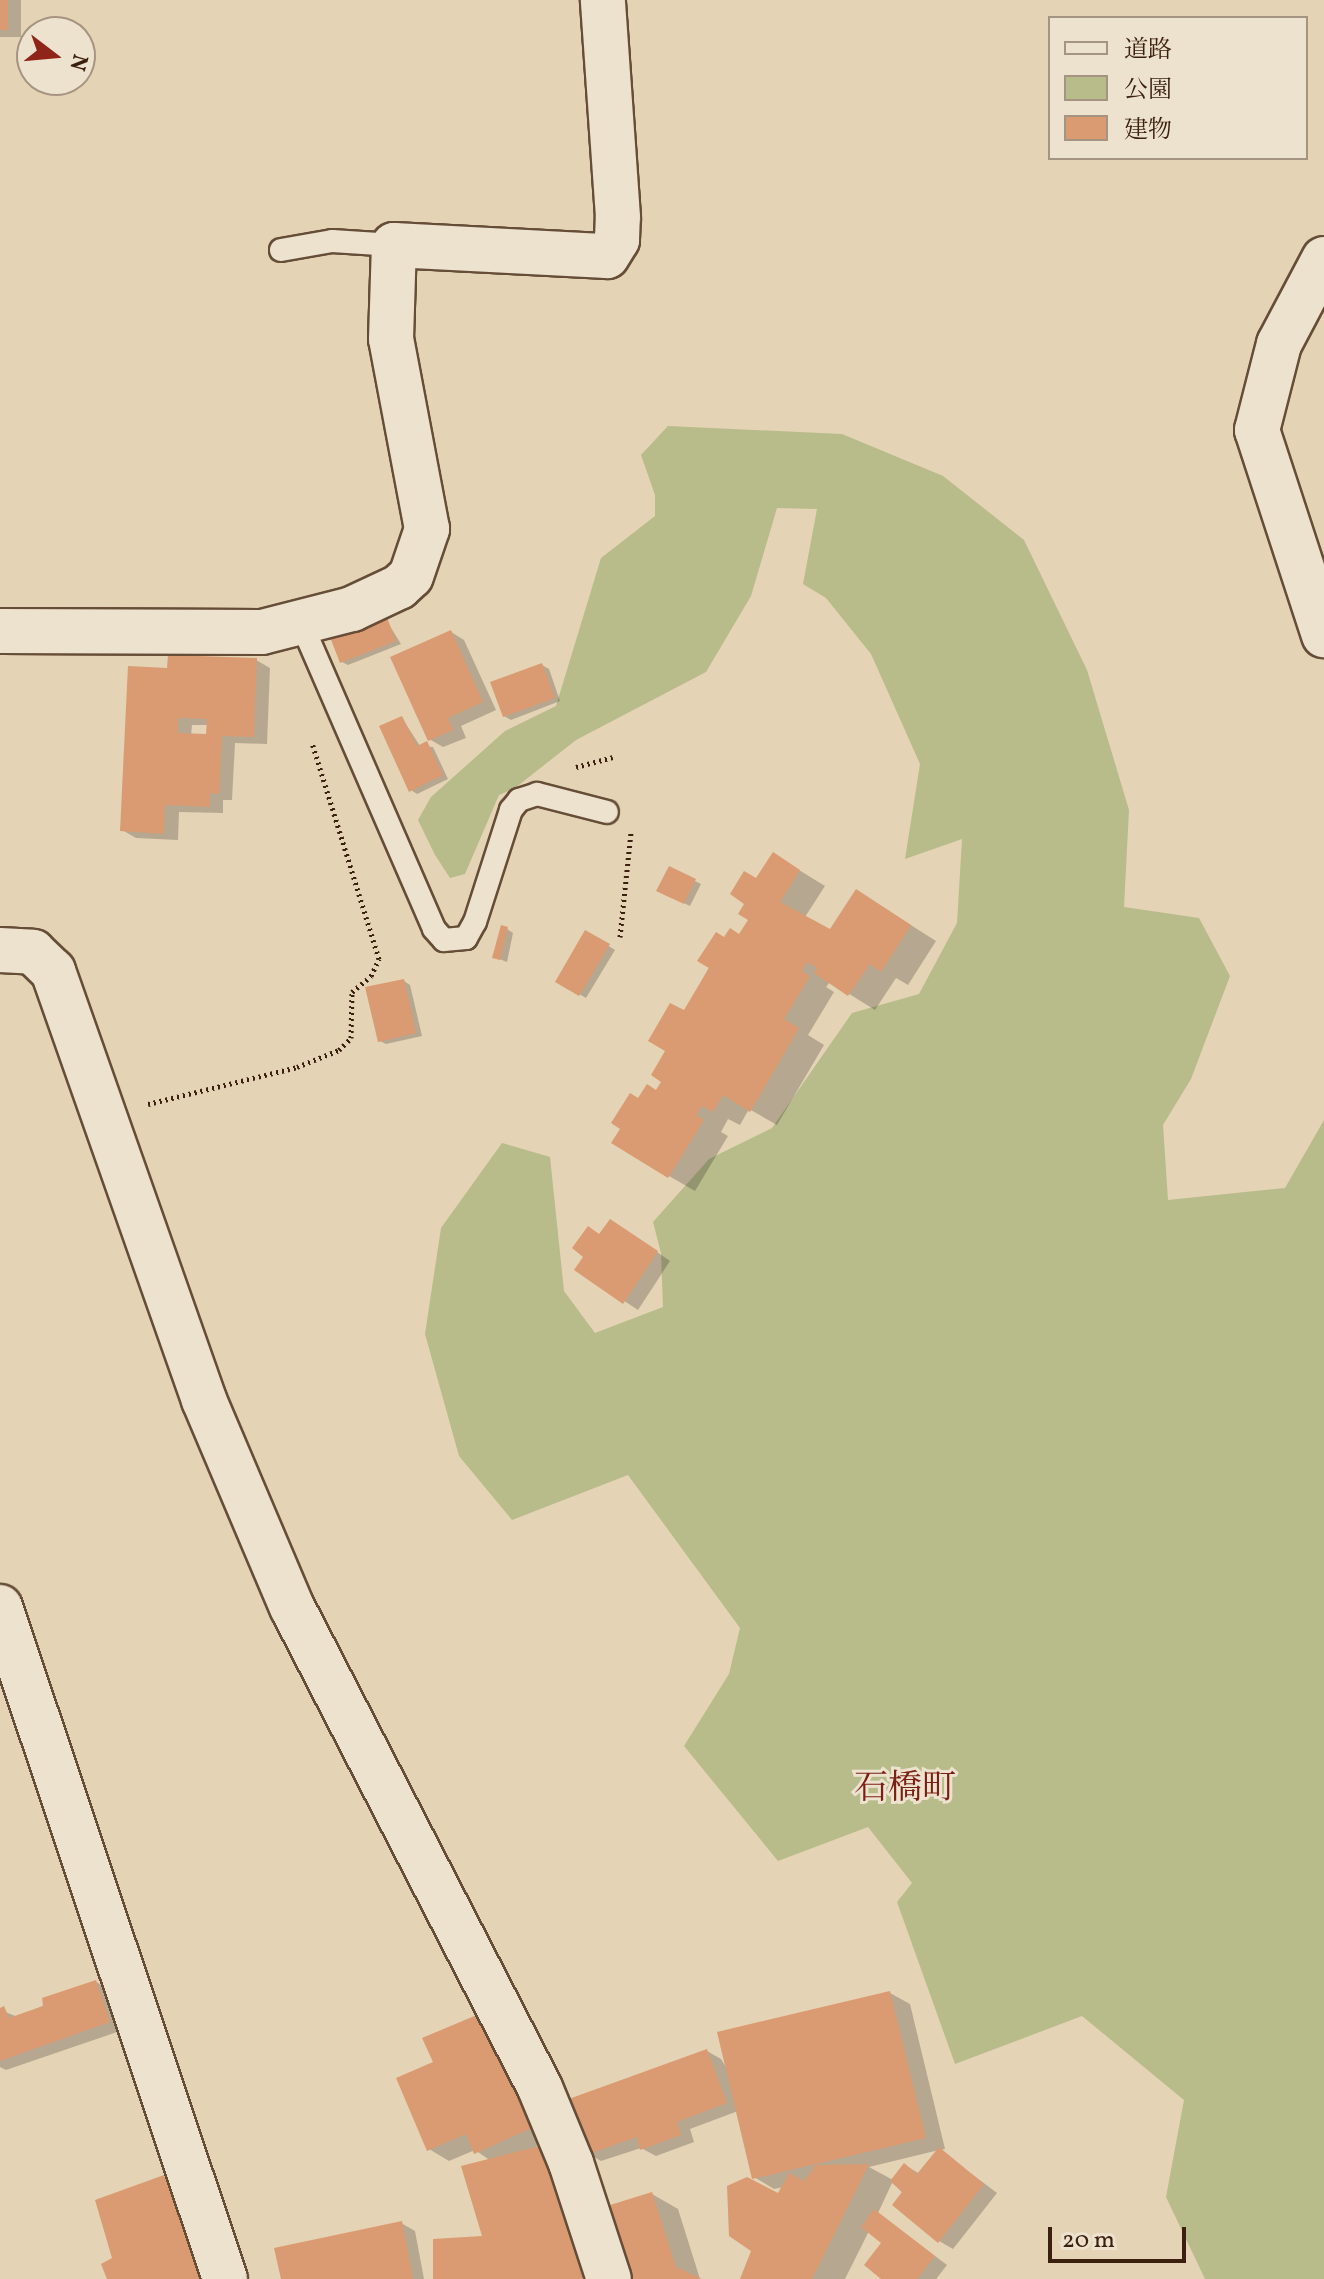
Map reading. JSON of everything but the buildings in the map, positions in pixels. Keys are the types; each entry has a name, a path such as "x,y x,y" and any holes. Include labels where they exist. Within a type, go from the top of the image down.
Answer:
{"street":[{"path":"0,631 262,632 302,625 399,587 420,562 426,545 423,503 391,339 394,245 607,256 617,240 618,217 603,0"},
{"path":"1324,259 1279,344 1257,430 1324,635"},
{"path":"0,950 33,952 53,971 204,1400 292,1607 540,2088 571,2163 609,2279"},
{"path":"0,1607 225,2279"}],"lane":[{"path":"281,250 332,241 394,245"},
{"path":"302,625 434,929 444,940 466,938 475,922 511,810 519,800 537,794 607,812"}],"path":[{"path":"103,1113 297,1067 339,1050 351,1038 352,992 371,976 379,959 311,740"},
{"path":"607,812 623,820 633,840 619,906 620,937"}],"green space":[{"path":"668,426 842,434 943,476 1024,540 1087,670 1129,810 1124,907 1199,918 1230,976 1191,1079 1163,1125 1168,1200 1285,1188 1324,1120 1324,2279 1205,2279 1166,2197 1184,2100 1082,2016 955,2064 897,1902 912,1883 868,1827 778,1861 684,1746 729,1674 740,1628 628,1475 512,1520 459,1456 425,1334 441,1228 502,1143 550,1157 564,1291 595,1333 663,1307 661,1253 653,1222 709,1159 772,1128 852,1013 919,994 957,923 962,839 905,859 920,764 871,654 826,598 803,584 817,509 777,508 751,596 706,672 576,740 515,788 499,795 465,874 450,878 435,855 418,820 431,797 505,731 556,706 601,558 655,516 655,495 641,455"}],"district":[{"name":"石橋町","path":"905,1790"}]}
